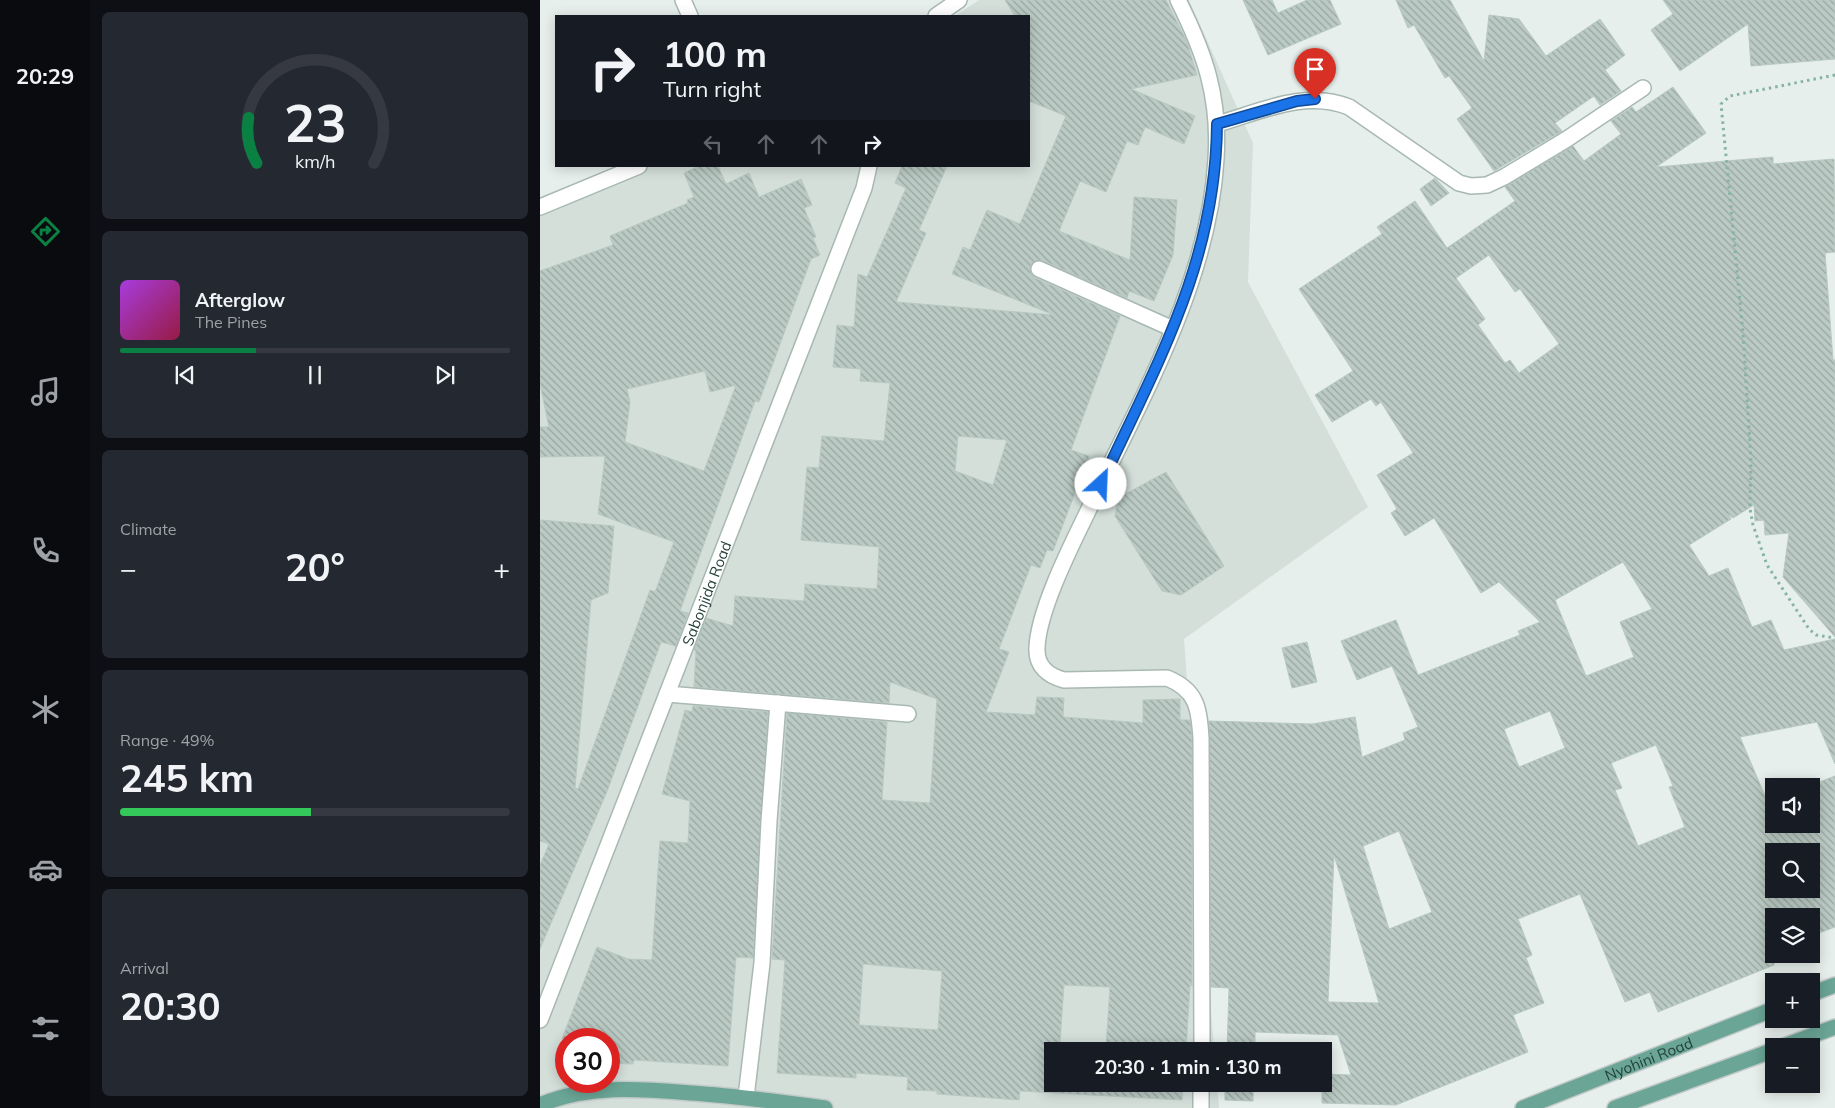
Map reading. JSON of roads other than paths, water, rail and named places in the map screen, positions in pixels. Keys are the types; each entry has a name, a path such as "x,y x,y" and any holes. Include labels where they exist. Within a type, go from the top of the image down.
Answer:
{"main road":[{"path":"1820,991 1835,985"},
{"name":"Nyohini Road","path":"1523,1108 1765,1013"},
{"path":"1805,1038 1835,1027"},
{"path":"1615,1108 1765,1053"},
{"path":"540,1105 589,1091 634,1088 746,1097 826,1108"}],"street":[{"path":"683,0 690,15"},
{"path":"937,15 959,0"},
{"path":"1178,0 1207,63 1214,95 1217,124 1216,159 1205,233 1194,272 1173,329 1068,553 1041,621 1037,651 1041,666 1052,676 1064,680 1167,678 1182,684 1193,698 1199,716 1201,738 1202,1042"},
{"path":"1217,124 1297,101 1315,99 1334,101 1349,107 1459,183 1471,186 1487,184 1504,177 1567,139 1643,88"},
{"path":"540,206 637,167"},
{"name":"Sabonjida Road","path":"540,1020 864,188 869,167"},
{"path":"1039,269 1173,329"},
{"path":"667,694 908,714"},
{"path":"746,1097 762,963 769,821 778,703"},
{"path":"1201,1092 1201,1108"}]}
